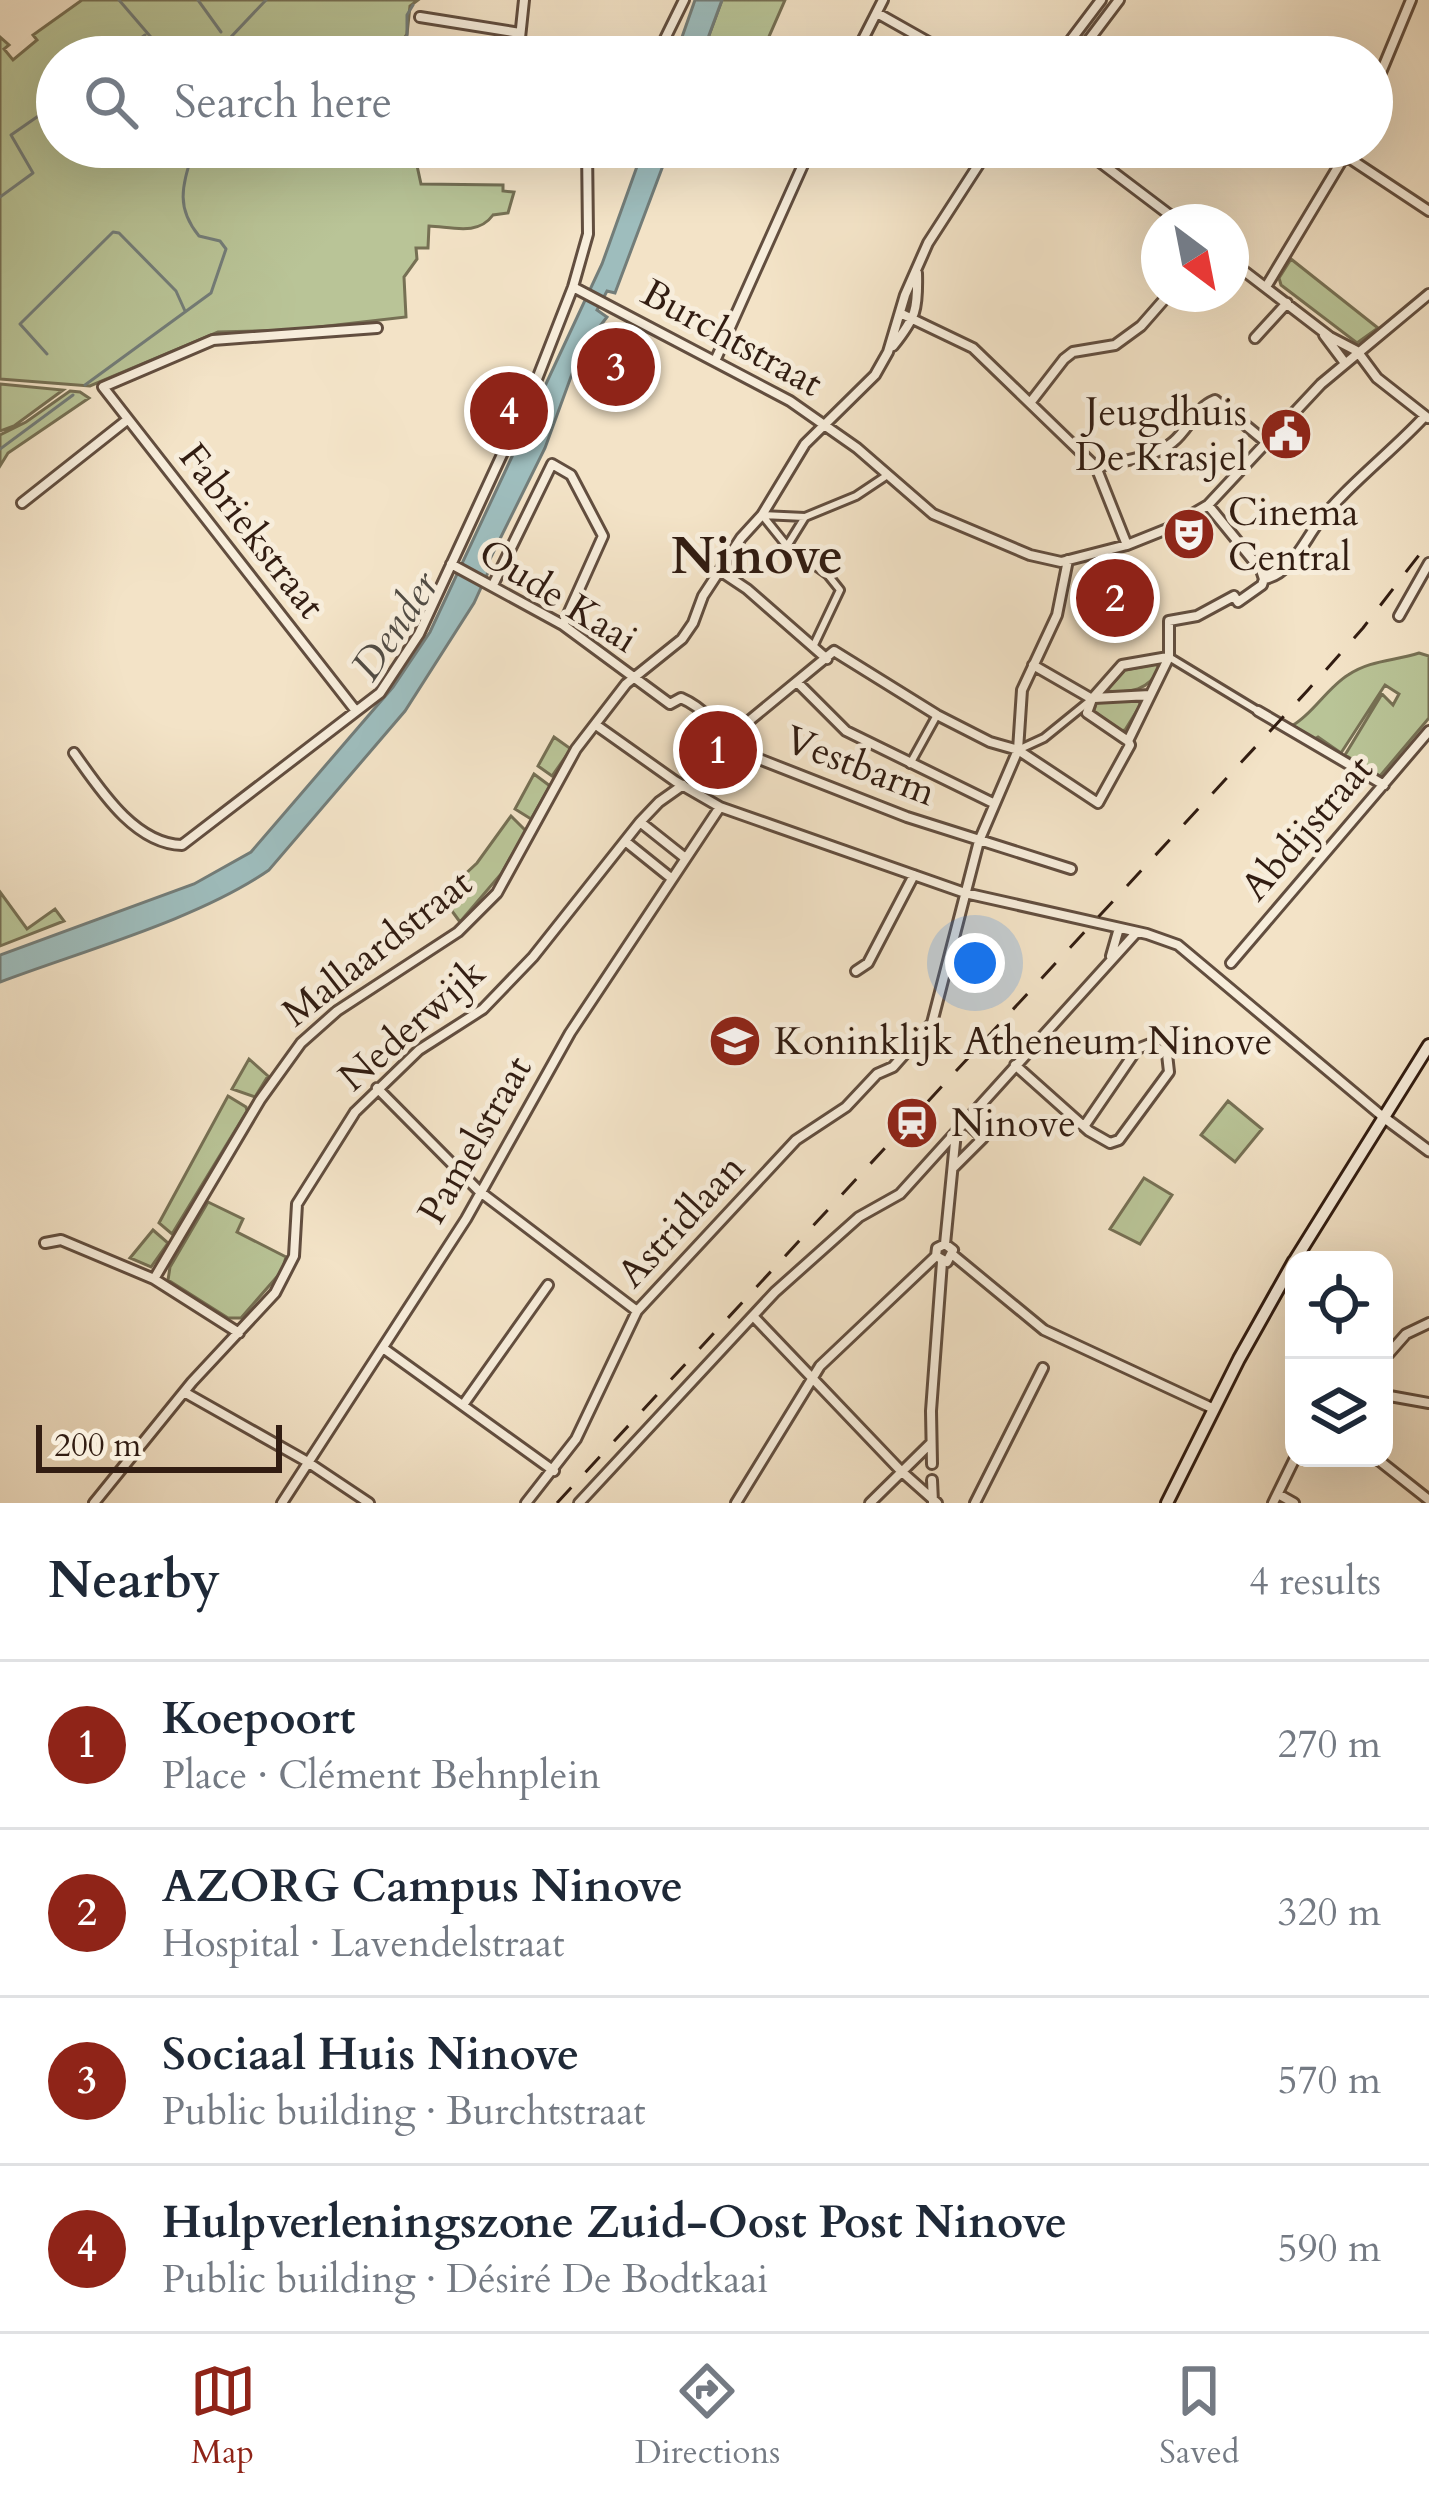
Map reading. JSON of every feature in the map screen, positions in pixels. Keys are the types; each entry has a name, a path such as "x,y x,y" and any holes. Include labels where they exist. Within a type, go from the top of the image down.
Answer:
{"main road":[{"path":"1300,1251 1429,1045"},
{"path":"1167,1503 1285,1277"}],"street":[{"path":"520,36 524,0"},
{"path":"666,36 684,0"},
{"path":"865,36 883,0"},
{"path":"1074,36 1101,0"},
{"path":"1092,36 1119,0"},
{"path":"1393,43 1411,0"},
{"path":"877,13 918,36"},
{"path":"420,17 520,33"},
{"path":"74,753 106,798 131,820 158,841 182,845 380,693 419,634 453,566 581,290 588,235 588,168"},
{"path":"715,361 802,168"},
{"path":"888,352 917,266 939,223 977,168"},
{"path":"1108,168 1155,204"},
{"path":"1266,287 1338,168"},
{"path":"1372,168 1427,205"},
{"path":"888,352 914,320 917,266"},
{"path":"1249,274 1357,351 1377,378 1427,418 1321,519 1292,560 1274,577 1264,579"},
{"name":"Burchtstraat","path":"581,290 825,424 933,514 1040,559 1068,560"},
{"path":"965,893 993,803 1018,750 1022,689 1058,615 1068,560 1127,545 1208,505 1357,351 1429,294"},
{"path":"1255,338 1287,303"},
{"path":"1030,403 1064,358 1115,345 1153,312"},
{"path":"902,314 973,348 1096,467 1127,545"},
{"name":"Fabriekstraat","path":"356,711 103,387 213,340 377,328"},
{"path":"1320,329 1345,363"},
{"name":"Mallaardstraat","path":"154,1280 283,1064 337,1011 484,910 513,867 568,761 634,679 682,638 720,571 762,515 805,444 866,388 888,352"},
{"path":"1096,467 1173,443 1204,405 1216,400 1266,442"},
{"path":"22,502 127,420"},
{"path":"493,585 552,464 571,475 603,536 563,626"},
{"path":"762,515 805,517 856,496 886,476"},
{"path":"720,571 813,647 989,742 1018,750 1098,803 1169,657 1169,621 1197,616 1234,596 1238,602 1262,585 1262,570 1208,505"},
{"path":"762,515 787,546 805,517"},
{"path":"802,557 840,590 813,647"},
{"path":"1399,616 1429,563"},
{"name":"Oude Kaai","path":"453,566 563,626 670,704 681,698 691,703 721,745"},
{"path":"687,788 721,745 830,655"},
{"path":"1018,750 1044,738 1092,699 1122,665 1169,657 1384,785"},
{"path":"1033,665 1092,699 1150,695"},
{"path":"798,683 846,731 993,803"},
{"path":"1092,699 1087,713 1128,741"},
{"path":"910,764 937,715"},
{"path":"596,724 720,807 965,893 1178,945 1429,1150"},
{"name":"Abdijstraat","path":"1219,976 1429,731"},
{"name":"Vestbarm","path":"721,745 979,841 1070,869"},
{"name":"Nederwijk","path":"94,1503 287,1276 294,1256 297,1204 355,1112 419,1050 483,1009 532,957 640,822 659,802 687,788"},
{"name":"Pamelstraat","path":"282,1503 383,1348 570,1033 720,807"},
{"path":"640,822 684,857"},
{"path":"624,841 670,878"},
{"path":"856,971 868,963 914,875"},
{"name":"Astridlaan","path":"526,1503 582,1428 637,1311 796,1140 846,1107 877,1074 893,1067 932,1023 965,893"},
{"path":"1109,961 1119,928"},
{"path":"579,1503 753,1316 859,1217 900,1194 1137,932"},
{"path":"1015,1065 1084,1125 1105,1142 1116,1142 1169,1072 1169,1057 1150,1043 1137,1049 1084,1125"},
{"path":"376,1088 479,1191 637,1311"},
{"path":"953,1168 983,1138 965,1121"},
{"path":"956,1130 945,1244 953,1255 1051,1334 1214,1409"},
{"path":"45,1243 61,1240 154,1280 238,1334"},
{"path":"932,1464 937,1248 945,1244"},
{"path":"736,1503 821,1365 939,1259 953,1255"},
{"path":"464,1405 548,1285"},
{"path":"753,1316 935,1502"},
{"path":"1393,1349 1406,1334 1429,1324"},
{"path":"383,1348 554,1471"},
{"path":"975,1503 1043,1368"},
{"path":"184,1392 306,1461 369,1503"},
{"path":"1393,1397 1429,1403"},
{"path":"870,1503 931,1443"},
{"path":"1290,1467 1275,1498 1294,1503"},
{"path":"1387,1467 1429,1500"},
{"path":"932,1480 935,1502"}],"green space":[{"path":"82,0 418,0 410,6 406,36 36,39 33,35"},
{"path":"722,0 785,0 769,36 709,36"},
{"path":"0,37 9,45 4,49 13,60 36,41 36,168 418,168 421,184 503,185 503,191 514,192 508,213 493,215 472,228 429,226 428,248 416,248 417,259 404,277 406,317 293,330 218,332 90,386 0,379"},
{"path":"1291,259 1378,328 1357,343 1281,285 1279,278"},
{"path":"0,384 63,390 0,431"},
{"path":"70,391 89,398 8,453 0,466 0,435"},
{"path":"1419,653 1429,656 1429,718 1380,776 1345,755 1382,694 1393,705 1399,694 1385,685 1341,753 1293,725 1356,670"},
{"path":"1156,664 1160,668 1144,686 1106,691 1125,670"},
{"path":"1096,703 1141,704 1125,730 1094,711"},
{"path":"554,737 571,749 552,776 538,766"},
{"path":"534,774 550,786 531,819 515,809"},
{"path":"511,816 526,831 501,874 460,922 449,907 453,902 447,891 477,863"},
{"path":"0,892 27,929 55,909 64,921 0,946"},
{"path":"249,1059 268,1076 255,1097 232,1089"},
{"path":"228,1096 247,1111 172,1234 159,1223"},
{"path":"1228,1101 1262,1129 1235,1162 1201,1135"},
{"path":"1144,1178 1172,1195 1140,1244 1110,1229"},
{"path":"208,1202 243,1219 237,1232 286,1257 282,1271 241,1318 228,1318 168,1280 170,1267"},
{"path":"153,1230 168,1243 151,1267 130,1258"}],"water":[{"path":"695,0 722,0 709,36 682,36"},
{"path":"636,168 662,168 615,293 607,291 597,310 607,317 580,352 545,448 489,561 474,603 405,711 269,870 175,919 0,982 0,955 194,884 251,852 393,687 430,632 602,264"}],"waterway":[{"path":"119,0 150,36"},
{"path":"198,0 221,32"},
{"path":"232,36 266,0"},
{"path":"407,36 407,15 413,5"},
{"path":"0,197 33,173 11,135 36,118"},
{"path":"85,385 211,293 226,249 220,241 199,236 187,216 184,187 189,168"},
{"path":"47,354 20,324 113,232 176,291 185,311"},
{"path":"0,449 73,395"}],"railway":[{"path":"557,1503 1308,690 1429,542"}],"place":[{"name":"Sociaal Huis Ninove","path":"616,367"},
{"name":"Hulpverleningszone Zuid-Oost Post Ninove","path":"509,411"},
{"name":"Jeugdhuis De Krasjel","path":"1286,434"},
{"name":"Cinema Central","path":"1189,534"},
{"name":"AZORG Campus Ninove","path":"1115,598"},
{"name":"Koepoort","path":"718,750"},
{"name":"Koninklijk Atheneum Ninove","path":"735,1041"},
{"name":"Ninove","path":"912,1123"}],"district":[{"name":"Ninove","path":"757,557"}],"water label":[{"name":"Dender","path":"395,626"}]}
